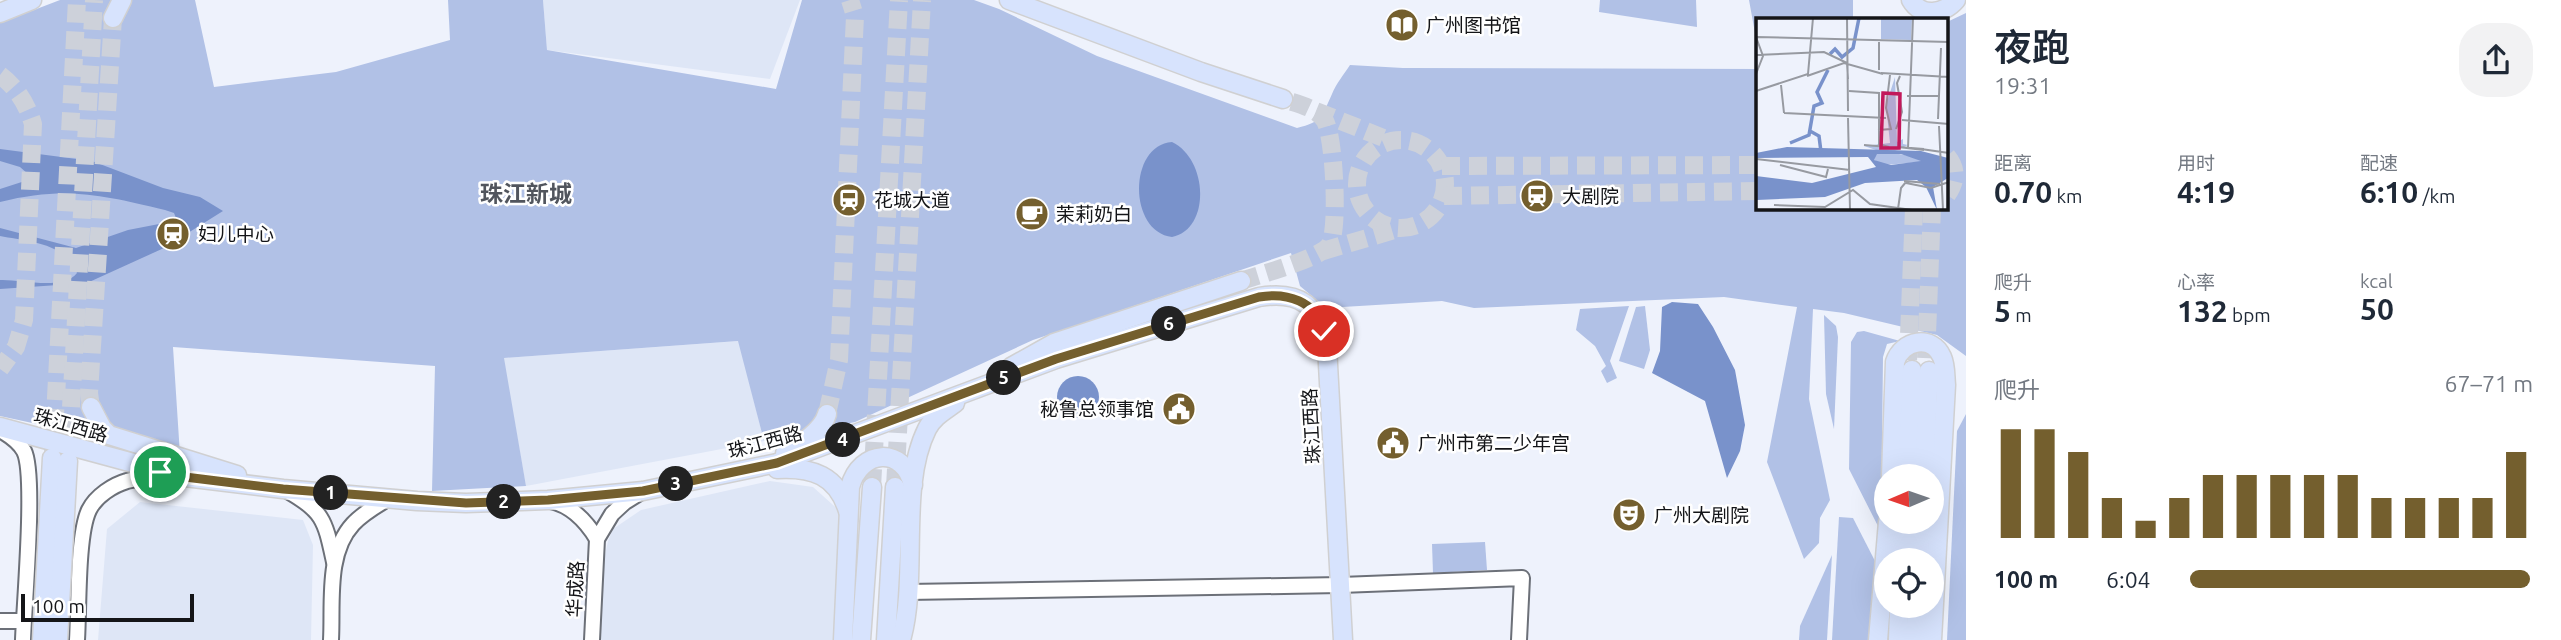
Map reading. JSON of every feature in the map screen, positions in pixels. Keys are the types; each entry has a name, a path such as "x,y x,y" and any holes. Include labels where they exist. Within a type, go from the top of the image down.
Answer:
{"main road":[{"path":"0,13 18,0"},
{"path":"0,13 32,0"},
{"path":"113,18 122,0"},
{"path":"1009,0 1200,72 1283,99"},
{"path":"1911,0 1920,10 1929,13 1949,7 1956,0"},
{"path":"901,640 907,592 904,486 928,427 937,415 1054,343 1241,281"},
{"name":"珠江西路","path":"0,428 160,472 283,489 466,503 548,500 643,491 753,469 813,451 1056,359 1259,297 1280,296 1299,300 1316,313 1321,320 1327,346 1343,640"},
{"path":"1891,464 1895,362 1903,348 1916,342 1924,342 1941,354 1945,377 1941,464"},
{"path":"1909,464 1921,371 1924,464"},
{"path":"91,407 102,428 110,435 283,489"},
{"path":"753,469 799,446 826,420 827,414"},
{"path":"843,640 853,476 859,467 869,460 882,458 902,463 908,469 886,640"},
{"path":"42,640 60,460 58,640"},
{"path":"753,469 795,468 814,471 841,494 849,512"},
{"path":"861,640 872,487"},
{"path":"1878,640 1887,534"},
{"path":"1932,640 1937,534"},
{"path":"1898,640 1899,618"},
{"path":"1915,640 1916,618"}],"street":[{"path":"0,428 24,452 27,465 28,511 22,640"},
{"path":"77,640 83,535 89,509 98,498 117,485 136,479 224,482"},
{"path":"283,489 317,511 324,523 335,563"},
{"path":"548,500 561,503 574,511 597,539 612,514 643,491"},
{"path":"331,640 335,563 340,545 362,515 389,498"},
{"name":"华成路","path":"592,640 597,539"},
{"path":"907,592 1341,585 1522,578 1519,640"},
{"path":"22,640 24,603"},
{"path":"0,621 22,621"}],"shaded area":[{"path":"60,0 195,0 214,87 336,72 450,40 448,0 543,0 547,50 776,89 802,0 974,0 999,9 1097,56 1297,128 1320,117 1350,65 1403,68 1756,69 1756,210 1948,210 1948,22 1966,13 1966,356 1937,335 1844,313 1813,309 1809,399 1830,500 1820,518 1819,543 1804,559 1767,462 1797,307 1724,297 1474,308 1442,301 1326,308 1300,286 1291,253 1033,340 855,422 764,441 738,341 504,358 526,486 432,491 435,366 173,347 180,455 0,416 0,23"},
{"path":"543,0 800,0 770,79 547,50"},
{"path":"1600,0 1696,0 1697,27 1599,12"},
{"path":"1749,0 1853,0 1853,18 1756,18 1756,38"},
{"path":"1172,142 1184,151 1193,163 1200,193 1199,208 1194,221 1185,231 1172,237 1158,232 1147,220 1141,206 1139,189 1141,172 1147,157 1158,147"},
{"path":"0,149 92,161 163,188 200,197 223,211 164,248 87,283 0,289 0,280 52,283 62,282 77,273 72,263 55,249 0,236 0,228 76,248 128,230 176,218 174,213 165,210 83,194 44,194 0,202 0,189 28,180 28,174 20,167 0,161"},
{"path":"1672,302 1698,304 1735,370 1745,425 1740,451 1727,478 1705,401 1652,373 1660,351 1662,307"},
{"path":"1629,306 1610,361 1617,378 1607,383 1601,371 1606,366 1595,346 1576,330 1580,309"},
{"path":"1645,306 1650,350 1644,369 1619,361 1636,307"},
{"path":"1824,315 1836,326 1838,337 1834,429 1826,394"},
{"path":"1864,331 1900,341 1887,344 1883,357 1882,464 1874,464 1874,518 1849,469 1851,342 1857,332"},
{"path":"739,341 764,441 526,486 503,358"},
{"path":"1078,376 1093,382 1099,397 1093,412 1078,418 1063,412 1057,397 1063,382"},
{"path":"1966,414 1966,640 1947,640 1957,431"},
{"path":"770,481 813,487 842,513 837,640 597,640 601,574 613,529 641,510"},
{"path":"140,502 303,520 313,545 311,640 98,640 107,529"},
{"path":"1839,517 1853,518 1874,559 1872,640 1832,640"},
{"path":"1485,542 1487,570 1433,573 1432,544"},
{"path":"1832,555 1827,640 1799,640 1800,626"}],"tunnel":[{"path":"53,454 77,0"},
{"path":"68,461 94,0"},
{"path":"827,414 839,360 855,16 850,0"},
{"path":"872,487 899,0"},
{"path":"895,487 922,0"},
{"path":"91,407 89,393 113,18"},
{"path":"0,75 21,97 33,124 24,320 16,347 0,369"},
{"path":"1241,281 1316,255 1330,244 1333,235 1333,162 1325,121 1311,109 1283,99"},
{"path":"1316,111 1391,141"},
{"path":"1401,140 1426,147 1438,159 1445,184 1438,209 1426,221 1401,228 1376,221 1364,209 1357,184 1364,159 1376,147 1401,140"},
{"path":"1948,158 1953,166 1954,176 1948,193"},
{"path":"1442,166 1756,165"},
{"path":"1444,196 1756,191"},
{"path":"1907,387 1914,210"},
{"path":"1925,385 1932,210"},
{"path":"1323,251 1398,229"}],"place":[{"name":"广州图书馆","path":"1402,25"},
{"name":"大剧院","path":"1537,196"},
{"name":"花城大道","path":"849,200"},
{"name":"茉莉奶白","path":"1032,214"},
{"name":"妇儿中心","path":"173,234"},
{"name":"秘鲁总领事馆","path":"1179,409"},
{"name":"广州市第二少年宫","path":"1393,443"},
{"name":"广州大剧院","path":"1629,515"}],"district":[{"name":"珠江新城","path":"526,194"}],"route":[{"path":"160,472 283,489 466,503 548,500 643,491 777,463 1056,359 1259,297 1270,295 1299,300 1316,313 1324,331"}]}
